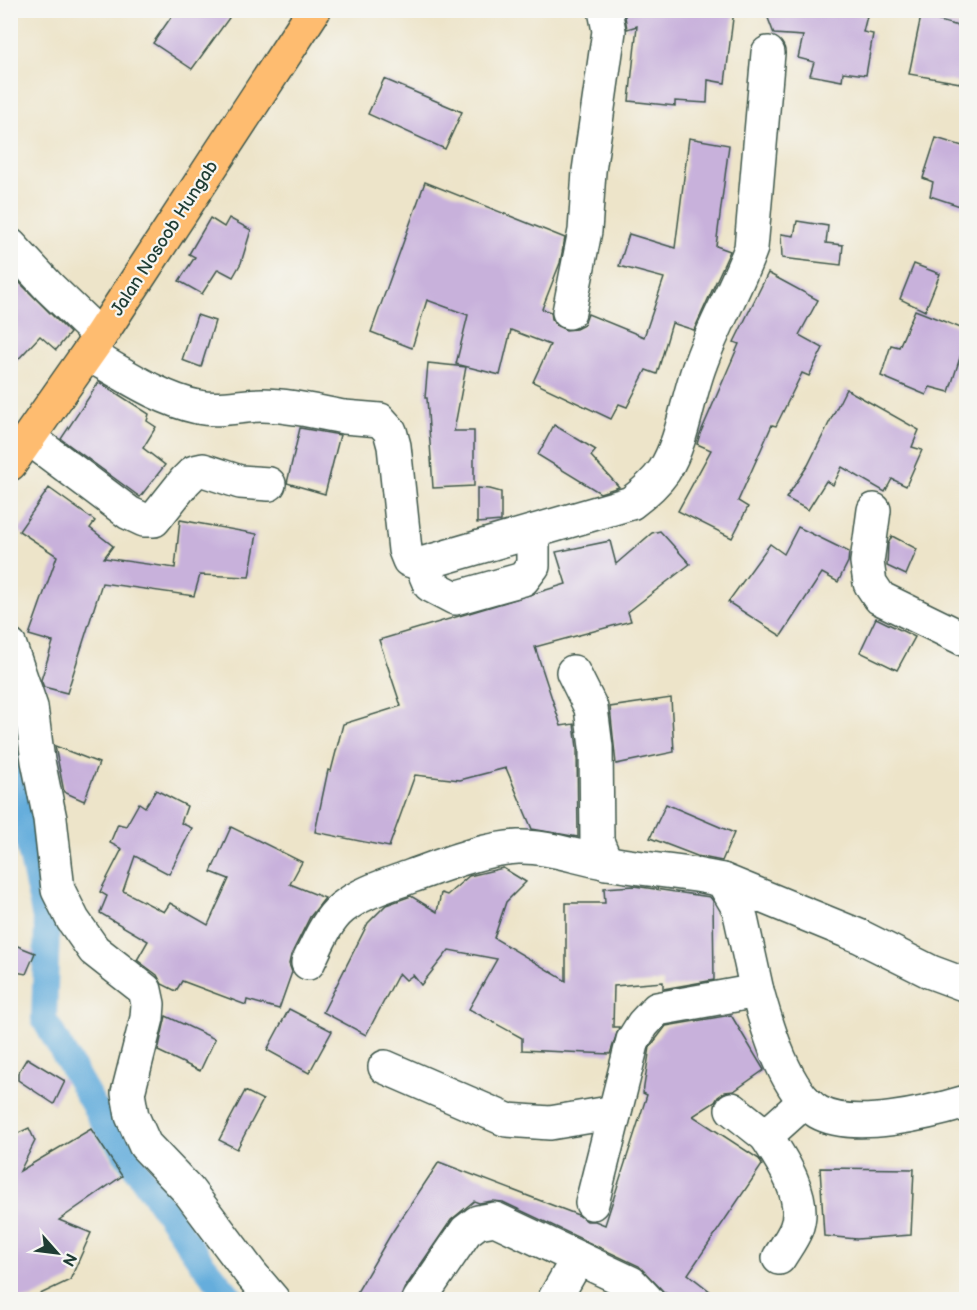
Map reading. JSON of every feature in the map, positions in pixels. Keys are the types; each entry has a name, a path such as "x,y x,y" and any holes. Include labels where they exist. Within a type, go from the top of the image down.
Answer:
{"main road":[{"name":"Jalan Nosoob Hungab","path":"20,451 94,345 314,10"}],"street":[{"path":"569,312 585,231 589,171 609,31 605,10"},
{"path":"10,245 49,287 94,345 138,382 180,402 200,408 221,409 262,405 298,408 344,417 380,420 390,430 394,446 405,550 409,560 421,564 631,503 650,488 664,471 673,450 700,362 742,274 751,248 768,53"},
{"path":"20,451 144,520 154,520 194,472 203,470 240,482 268,484"},
{"path":"874,510 867,562 870,582 880,598 966,640"},
{"path":"10,646 31,707 38,761 50,819 58,890 94,950 145,990 148,1004 147,1018 128,1093 132,1116 145,1145 188,1190 251,1274 273,1299"},
{"path":"573,672 591,708 596,747 597,841 606,862"},
{"path":"308,963 328,925 341,909 364,894 449,863 493,850 519,847 547,849 606,862 691,873 722,880 859,936 931,972 966,985"},
{"path":"722,880 739,909 757,991 770,1034 787,1074 805,1101 819,1112 844,1121 880,1119 933,1111 966,1102"},
{"path":"592,1203 633,1040 643,1024 657,1009 757,991"},
{"path":"385,1067 507,1120 550,1123 615,1112"},
{"path":"766,1136 805,1101"},
{"path":"732,1109 766,1136 785,1164 799,1205 797,1227 779,1258"},
{"path":"419,1299 466,1231 478,1222 495,1220 631,1283 647,1299"},
{"path":"554,1299 578,1258"}],"building":[{"path":"176,10 218,10 229,18 192,69 153,43"},
{"path":"624,10 734,10 725,83 708,80 707,103 675,101 675,106 629,101 637,26 627,29"},
{"path":"765,10 841,10 867,16 863,32 873,34 866,75 843,72 842,81 810,75 814,62 798,58 803,36 774,34"},
{"path":"921,16 966,28 966,84 909,74"},
{"path":"384,79 462,112 445,149 368,114"},
{"path":"689,138 729,145 716,246 730,251 694,330 672,323 657,374 646,370 627,407 619,404 611,419 533,382 550,345 511,330 500,375 456,364 468,315 427,300 412,348 371,332 425,182 565,238 560,263 542,309 551,312 552,319 557,326 566,330 576,329 584,325 588,314 644,337 664,278 619,266 629,234 675,248"},
{"path":"936,138 966,147 966,208 930,196 933,182 923,178"},
{"path":"210,218 224,227 229,218 251,230 241,263 233,277 218,269 202,294 179,281 195,257 189,254"},
{"path":"797,221 828,226 826,243 843,245 841,265 782,258 781,234 794,236"},
{"path":"914,264 940,274 925,311 900,299"},
{"path":"10,273 70,333 56,350 40,336 10,368"},
{"path":"768,273 818,300 799,335 823,348 809,376 802,373 776,426 772,425 738,501 748,507 732,538 678,511 711,450 697,444 700,434 739,344 734,342"},
{"path":"915,310 966,330 966,339 949,392 930,387 926,395 881,376 891,345 899,347"},
{"path":"197,315 215,321 201,367 182,360"},
{"path":"428,363 466,367 454,431 474,431 474,486 433,488 427,398 425,398"},
{"path":"99,382 149,414 147,421 156,427 143,448 165,465 140,497 61,439"},
{"path":"846,389 919,430 912,447 922,450 906,486 892,479 885,492 842,467 833,485 826,481 808,510 786,498 808,465"},
{"path":"554,425 596,450 591,456 619,487 600,493 538,455"},
{"path":"300,428 340,435 325,494 287,483"},
{"path":"49,488 95,521 90,528 113,546 104,558 175,568 180,520 257,534 249,577 200,575 194,596 102,583 67,693 44,687 41,680 53,642 29,635 57,556 19,531"},
{"path":"477,488 501,492 501,521 477,523"},
{"path":"798,527 849,552 848,562 838,582 822,573 781,636 728,602 770,544 784,554"},
{"path":"660,531 690,564 628,612 631,621 535,647 561,726 574,724 577,748 578,837 532,829 506,768 460,780 415,775 389,847 315,832 328,770 331,771 343,724 401,706 379,640 566,584 556,552 610,541 616,564 652,533"},
{"path":"892,536 917,549 906,575 887,566 888,544"},
{"path":"876,618 915,637 897,670 860,652"},
{"path":"671,698 674,752 616,764 610,707"},
{"path":"55,746 99,763 84,801 64,792"},
{"path":"156,790 187,806 181,823 192,828 169,874 135,856 123,891 164,912 170,903 208,925 229,879 211,872 231,827 302,862 290,884 325,898 310,917 291,955 289,964 292,972 279,1009 247,1000 246,1005 182,981 176,991 162,984 157,975 137,960 148,941 100,913 107,896 100,892 122,849 110,843 118,824 126,826 139,803 145,807"},
{"path":"666,804 734,833 722,861 697,856 650,838"},
{"path":"503,868 526,882 506,902 494,938 566,981 566,903 605,903 604,888 634,886 710,897 713,901 714,980 663,989 663,982 614,986 613,1027 619,1027 610,1054 522,1050 522,1038 469,1009 497,959 449,950 421,985 413,975 406,980 399,973 366,1035 323,1012 368,923 386,905 411,896 437,912 441,893 447,895 469,876"},
{"path":"10,943 35,953 26,974 10,971"},
{"path":"289,1009 332,1031 309,1073 267,1050"},
{"path":"731,1015 764,1070 734,1091 725,1092 715,1102 693,1116 759,1159 762,1165 688,1274 720,1299 674,1299 639,1266 503,1202 479,1203 474,1201 451,1220 404,1289 400,1299 353,1299 391,1234 439,1162 578,1215 587,1221 605,1225 647,1095 643,1093 650,1047 666,1026"},
{"path":"166,1016 215,1039 200,1071 158,1051"},
{"path":"27,1058 65,1081 54,1104 18,1080 18,1073"},
{"path":"245,1091 263,1100 237,1149 219,1140"},
{"path":"29,1128 35,1141 20,1171 91,1129 122,1176 59,1220 91,1233 70,1280 30,1299 10,1299 10,1137"},
{"path":"820,1168 914,1169 911,1235 857,1239 824,1236"}],"waterway":[{"path":"10,759 47,927 44,1019 102,1120 202,1263 233,1300"}]}
